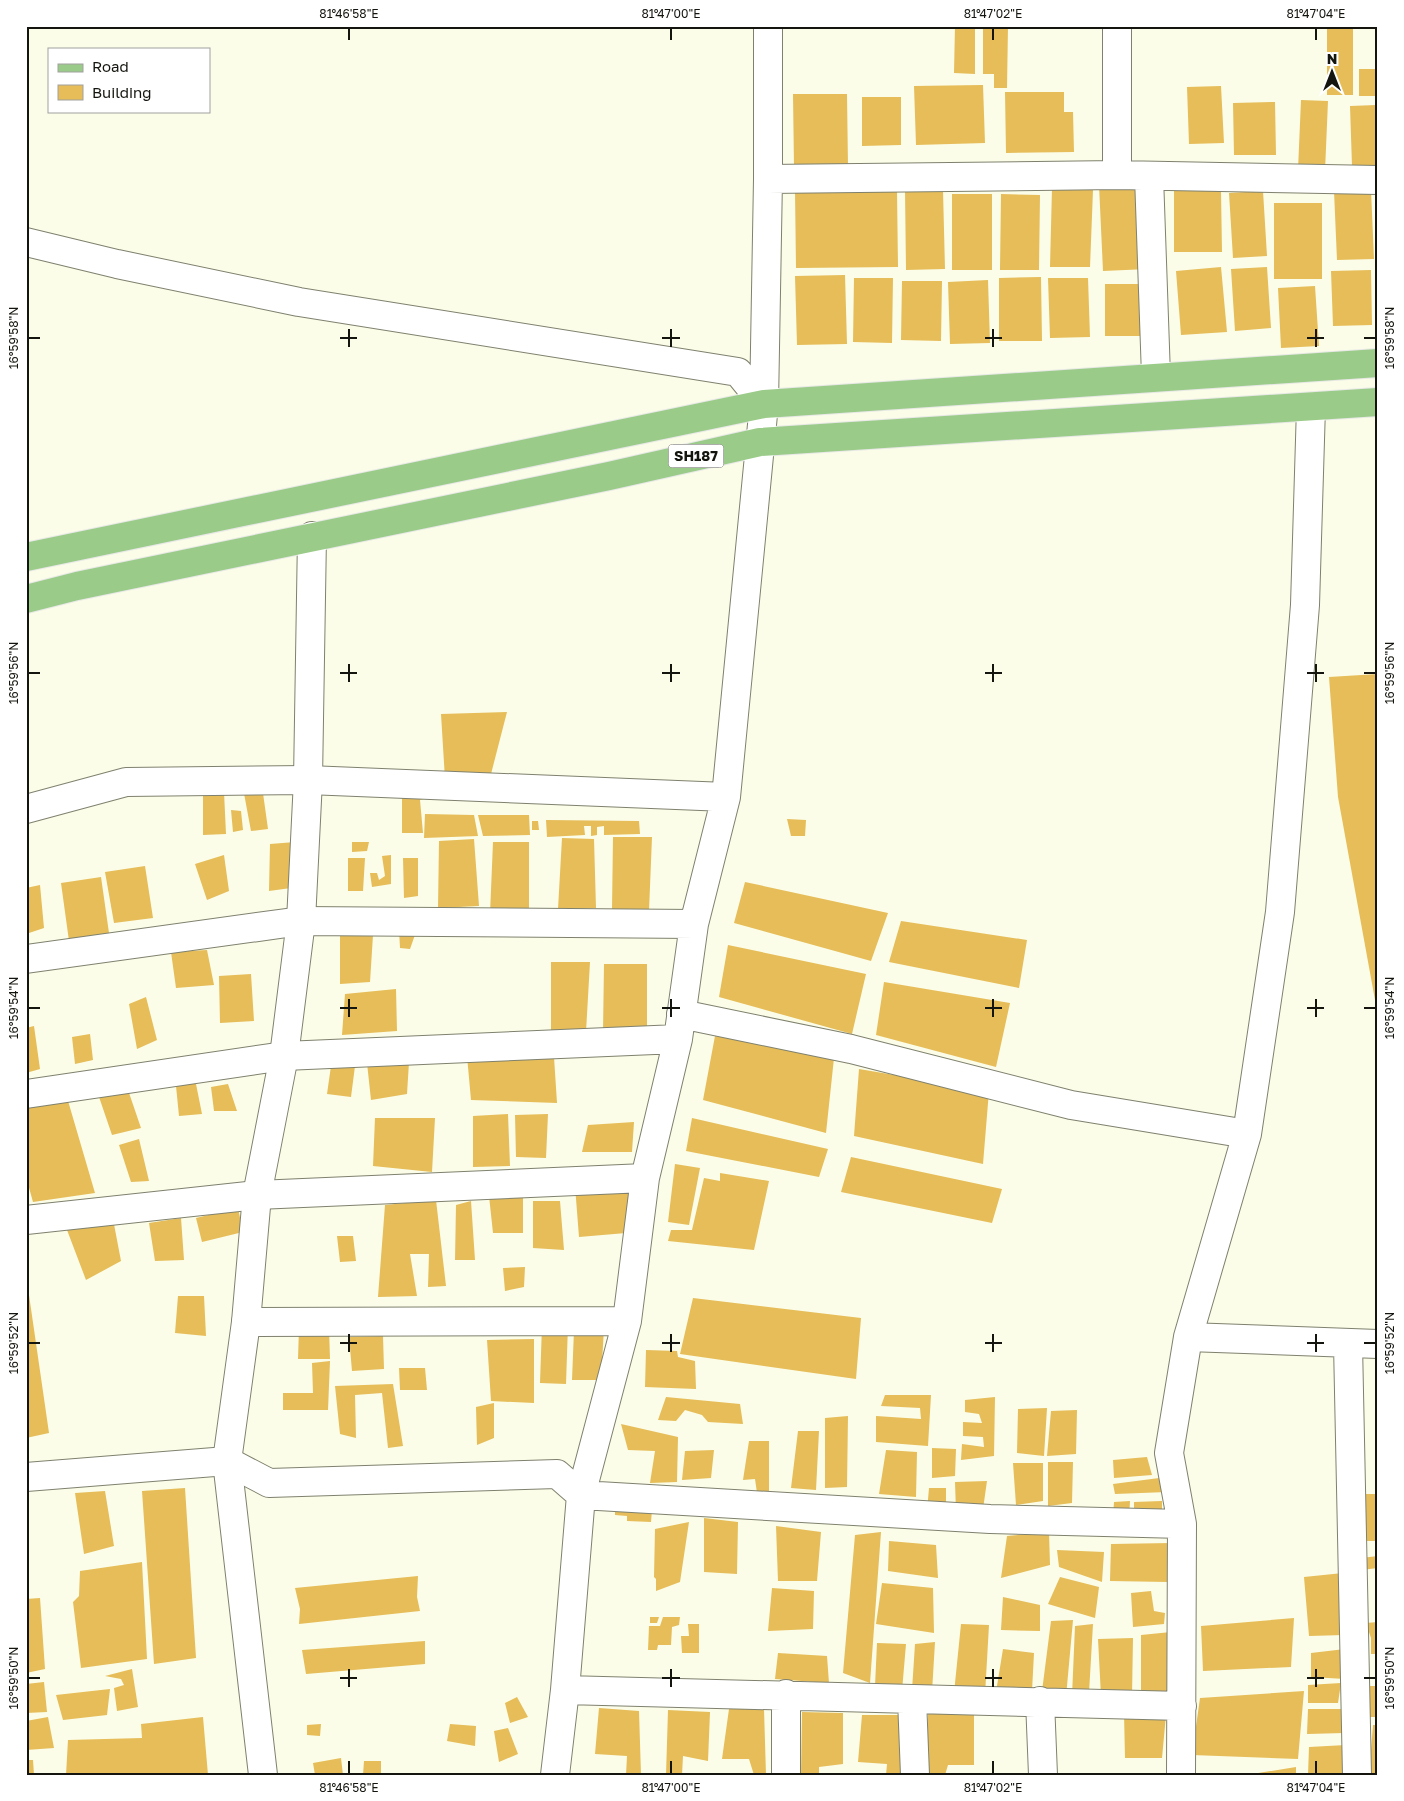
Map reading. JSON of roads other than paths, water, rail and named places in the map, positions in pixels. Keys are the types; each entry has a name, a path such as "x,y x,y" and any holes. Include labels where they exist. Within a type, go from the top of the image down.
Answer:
{"main road":[{"name":"SH187","path":"26,557 764,404 1156,376 1378,363"},
{"name":"SH187","path":"26,598 312,536 609,476 760,442 1378,402"}],"street":[{"path":"555,1775 565,1690 581,1495 627,1321 645,1178 680,1026 694,924 726,797 764,404 768,179 768,26"},
{"path":"1117,175 1118,26"},
{"path":"768,179 1117,175 1378,180"},
{"path":"1149,176 1156,376"},
{"path":"26,242 117,264 299,302 738,372 764,404"},
{"path":"1181,1775 1182,1524 1168,1453 1188,1337 1247,1134 1280,912 1294,762 1305,605 1311,407"},
{"path":"264,1775 227,1461 246,1322 257,1194 284,1056 301,921 308,780 312,536"},
{"path":"26,810 126,782 308,780 726,797"},
{"path":"26,959 301,921 694,924"},
{"path":"26,1094 284,1056 680,1026 851,1049 1071,1105 1247,1134"},
{"path":"26,1220 257,1194 645,1178"},
{"path":"246,1322 627,1321"},
{"path":"1188,1337 1378,1344"},
{"path":"1348,1344 1357,1775"},
{"path":"26,1477 227,1461 269,1483 557,1474 581,1495 990,1520 1182,1524"},
{"path":"565,1690 786,1694 1182,1706"},
{"path":"786,1694 786,1775"},
{"path":"912,1698 915,1775"},
{"path":"1040,1701 1043,1775"}]}
